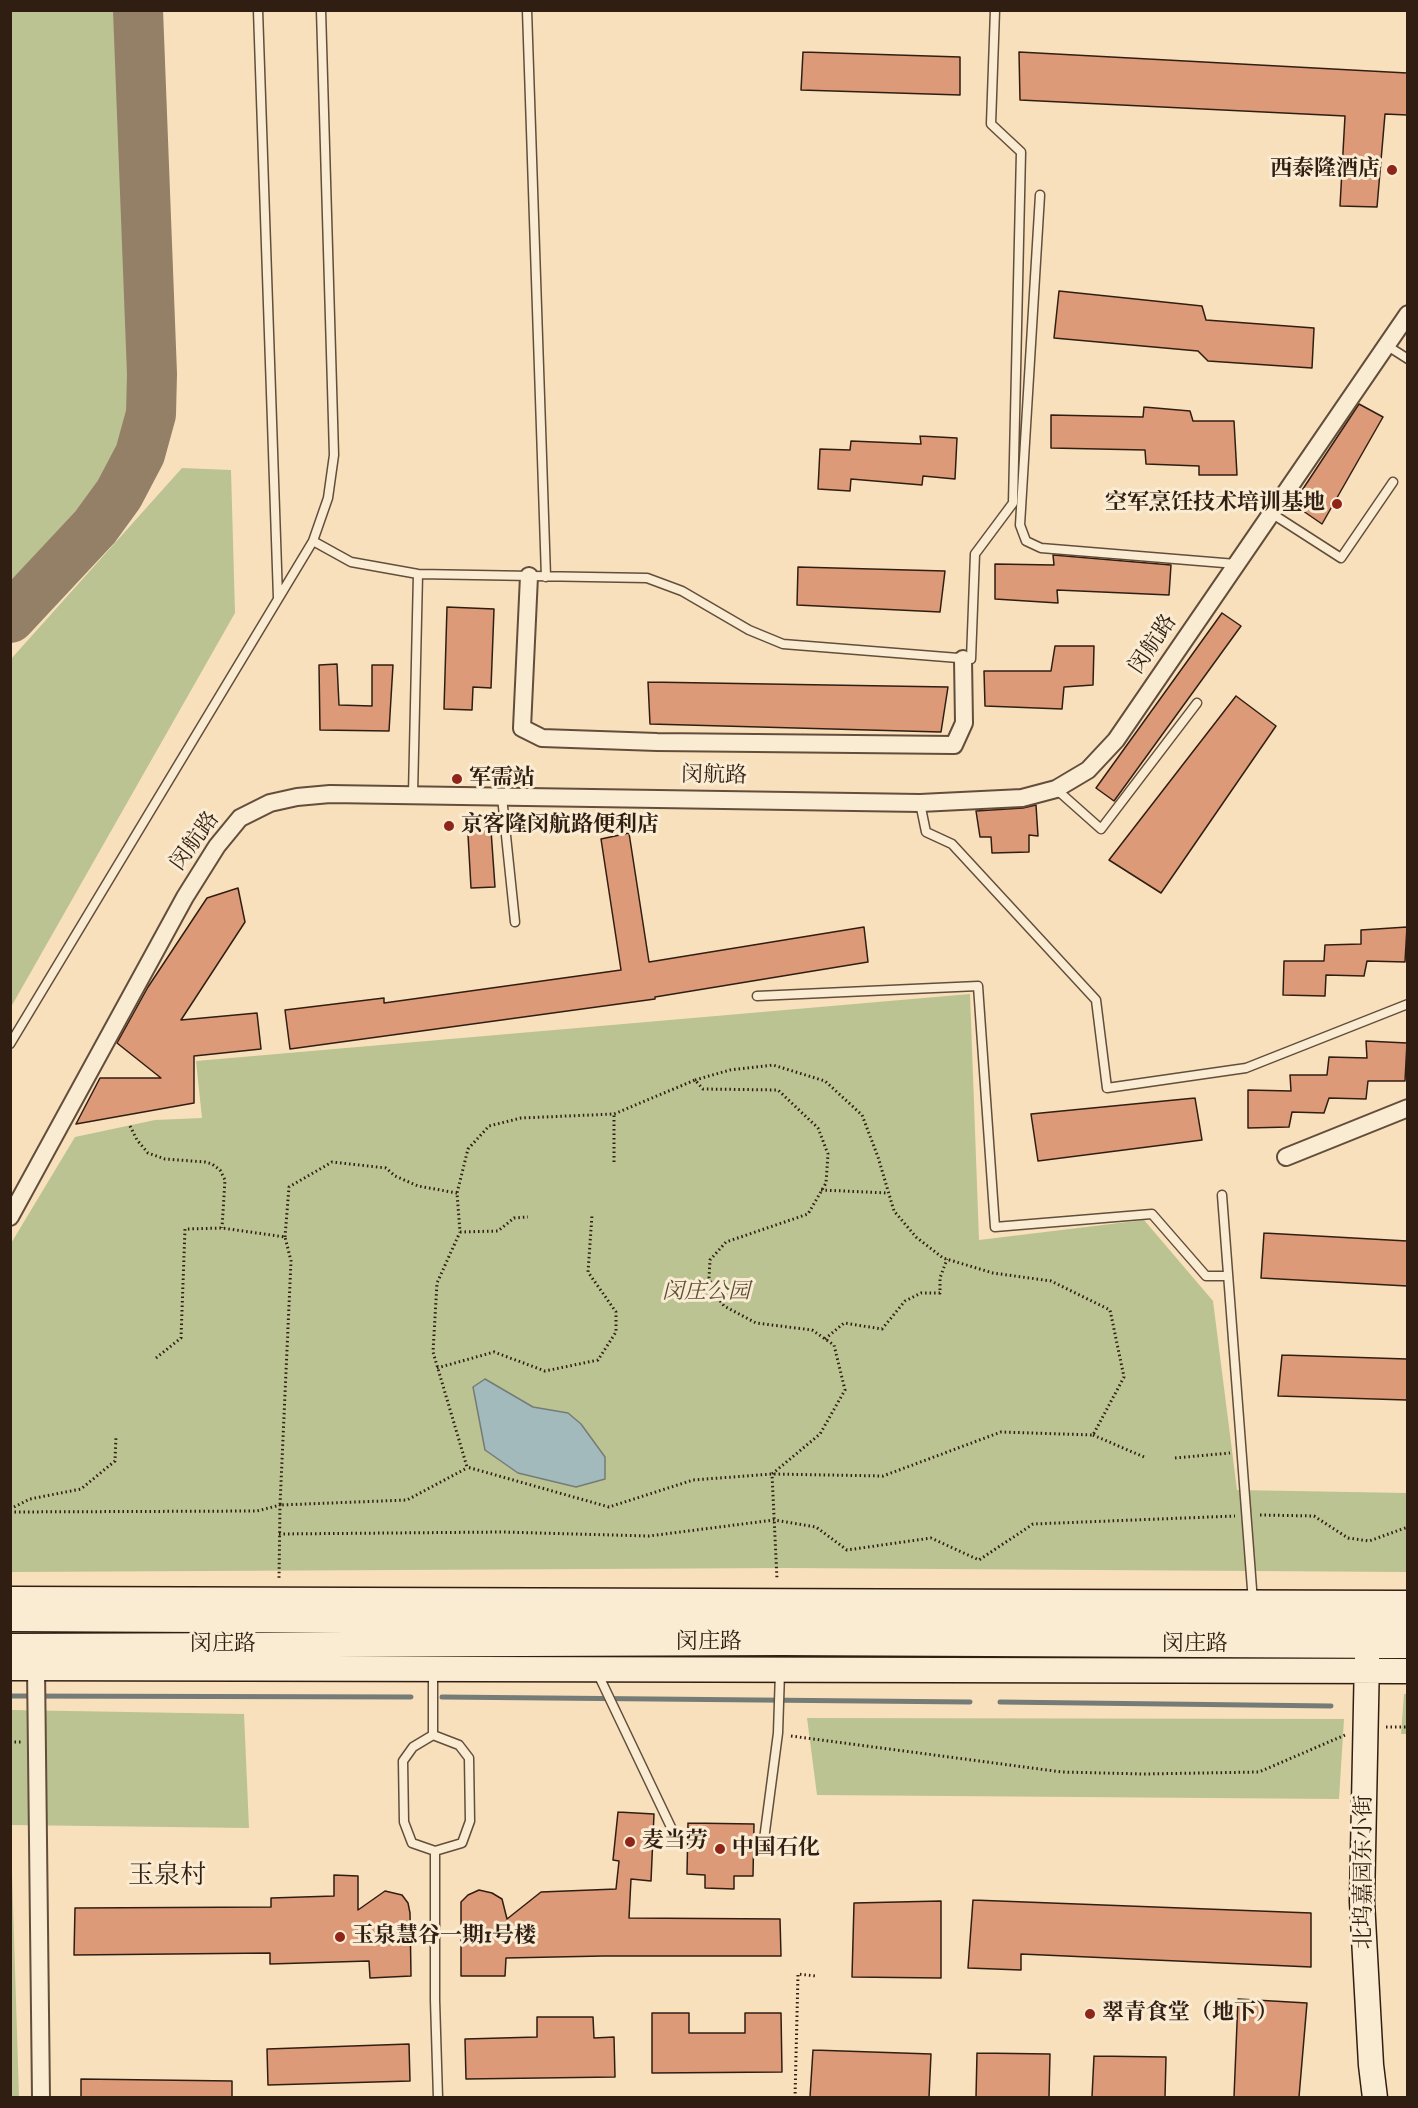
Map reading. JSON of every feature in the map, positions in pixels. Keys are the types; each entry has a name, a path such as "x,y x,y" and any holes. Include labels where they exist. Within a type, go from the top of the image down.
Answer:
{"street":[{"name":"闵航路","path":"10,1217 184,897 217,846 240,818 270,803 297,797 330,794 920,803 1023,798 1056,789 1088,770 1116,740 1407,314"},
{"path":"537,577 522,728 542,738 657,742 954,745 964,723 963,659"},
{"path":"1286,1157 1407,1108"},
{"name":"闵庄路","path":"10,1599 278,1600 779,1623 1407,1646"},
{"name":"闵庄路","path":"10,1646 779,1623 1253,1602 1407,1602"},
{"name":"闵庄路","path":"10,1618 1407,1624"},
{"path":"779,1623 780,1680"},
{"name":"北坞嘉园东小街","path":"1368,1646 1362,1901 1371,2065 1375,2097"},
{"name":"闵庄路","path":"10,1668 36,1678 433,1669 600,1680 780,1680 1407,1671"},
{"path":"36,1678 41,2097"}],"lane":[{"path":"258,10 278,599"},
{"path":"10,1044 313,541 328,498 334,455 321,10"},
{"path":"527,10 537,577"},
{"path":"313,541 351,561 418,574 647,578 682,591 749,630 783,644 971,659 975,554 1014,503 1022,152 991,124 995,10"},
{"path":"1040,195 1020,525 1026,541 1041,548 1236,564"},
{"path":"1386,345 1407,359"},
{"path":"1271,513 1341,558 1393,482"},
{"path":"413,794 418,574"},
{"path":"1056,789 1101,830 1197,703"},
{"path":"502,797 515,922"},
{"path":"920,803 926,832 952,844 1096,1000 1107,1088 1246,1068 1407,1004"},
{"path":"757,996 978,986 995,1227 1152,1214 1206,1275 1227,1276"},
{"path":"1222,1196 1253,1602"},
{"path":"433,1669 433,1735"},
{"path":"600,1680 679,1845"},
{"path":"763,1847 778,1733 780,1680"},
{"path":"433,1735 459,1745 469,1758 470,1770 470,1821 462,1843 435,1851 412,1843 404,1822 403,1761 413,1747 433,1735"},
{"path":"435,1851 435,2000 438,2097"}],"path":[{"path":"467,1467 433,1352 437,1283 460,1232 457,1193 468,1149 489,1126 521,1118 614,1114 695,1080 730,1070 772,1065 825,1082 862,1115 878,1157 894,1211 916,1238 946,1259 993,1273 1051,1281 1110,1310 1124,1377 1093,1435"},
{"path":"695,1080 703,1089 778,1090 818,1128 828,1154 826,1183 808,1214 726,1242 710,1260 709,1278 715,1294 724,1306 756,1323 812,1330 834,1345 845,1390 820,1434 772,1474"},
{"path":"614,1114 614,1162"},
{"path":"130,1126 137,1140 148,1153 165,1159 205,1162 220,1170 225,1180 222,1228"},
{"path":"278,1600 291,1261 285,1237 289,1187 332,1162 386,1168 395,1176 418,1186 457,1193"},
{"path":"821,1190 888,1193"},
{"path":"437,1368 494,1352 544,1371 598,1360 616,1332 616,1312 588,1272 592,1215"},
{"path":"460,1232 498,1231 514,1218 528,1217"},
{"path":"156,1358 181,1338 185,1229 222,1228 285,1237"},
{"path":"825,1339 844,1323 882,1329 905,1301 921,1293 940,1293 940,1278 946,1259"},
{"path":"10,1510 257,1511 280,1505 407,1500 467,1467 609,1507 693,1480 772,1474 883,1476 1001,1432 1093,1435 1144,1457"},
{"path":"10,1510 30,1499 81,1489 115,1461 116,1436"},
{"path":"1175,1458 1242,1452"},
{"path":"772,1474 779,1623"},
{"path":"279,1534 502,1532 649,1536 774,1520 816,1527 847,1550 931,1538 979,1560 1033,1524 1293,1514 1314,1516 1348,1538 1369,1541 1407,1527"},
{"path":"778,1733 822,1741 1062,1772 1144,1774 1259,1772 1323,1743 1366,1727"},
{"path":"795,2097 798,1974 816,1976"}],"green space":[{"path":"11,10 122,11 137,379 127,428 110,474 88,514 11,597"},
{"path":"182,468 231,470 235,613 11,1007 11,659"},
{"name":"闵庄公园","path":"970,994 979,1240 1144,1220 1213,1301 1237,1490 1407,1493 1407,1572 786,1568 11,1572 10,1245 75,1137 155,1120 202,1118 196,1061"},
{"path":"1404,1694 1407,1694 1407,1734 1401,1734"},
{"path":"11,1710 244,1714 249,1828 11,1825"},
{"path":"807,1718 1344,1719 1339,1799 817,1795"},
{"path":"11,1841 19,2097 19,2098 10,2097"}],"water":[{"path":"485,1379 533,1407 568,1413 581,1424 605,1457 605,1479 576,1487 518,1473 485,1450 473,1387"}],"building":[{"path":"803,52 960,57 960,95 801,90"},
{"path":"1019,52 1407,73 1407,115 1385,114 1377,207 1340,206 1345,116 1020,100"},
{"path":"1059,291 1202,306 1206,320 1314,328 1312,368 1208,361 1198,351 1054,338"},
{"path":"1359,404 1383,417 1322,524 1293,504"},
{"path":"1144,407 1190,411 1193,421 1234,421 1237,475 1199,475 1199,466 1146,464 1145,450 1051,448 1051,415 1143,417"},
{"path":"920,436 957,438 955,479 923,476 922,485 851,479 850,491 818,489 820,449 850,450 851,441 921,444"},
{"path":"1053,555 1171,565 1169,595 1057,590 1058,603 995,599 995,564 1054,565"},
{"path":"798,567 945,571 940,612 797,605"},
{"path":"447,607 494,609 491,688 473,687 472,710 444,709"},
{"path":"1222,613 1241,626 1114,801 1096,788"},
{"path":"1055,646 1094,646 1093,685 1064,687 1062,709 985,706 984,671 1051,671"},
{"path":"337,664 339,705 372,706 372,665 393,665 389,731 320,730 319,665"},
{"path":"648,682 948,687 941,732 650,724"},
{"path":"1236,696 1276,726 1161,893 1109,860"},
{"path":"1036,805 1038,836 1029,835 1029,852 992,853 991,837 980,837 976,811"},
{"path":"490,816 495,887 471,888 467,817"},
{"path":"629,833 649,962 864,927 868,962 655,997 655,999 290,1049 285,1010 384,998 384,1003 621,970 601,839"},
{"path":"238,888 245,922 181,1020 257,1013 261,1049 194,1056 194,1103 76,1124 100,1078 161,1078 117,1043 148,987 207,898"},
{"path":"1407,927 1405,962 1367,961 1364,976 1326,975 1325,996 1283,995 1284,961 1324,961 1325,945 1361,944 1361,930"},
{"path":"1366,1041 1407,1043 1405,1081 1368,1081 1366,1099 1329,1098 1324,1113 1292,1112 1289,1127 1248,1128 1248,1090 1291,1091 1290,1075 1327,1075 1329,1057 1367,1058"},
{"path":"1195,1098 1202,1140 1038,1161 1031,1114"},
{"path":"1264,1233 1407,1241 1407,1286 1261,1278"},
{"path":"1282,1355 1407,1359 1407,1400 1278,1396"},
{"path":"618,1812 654,1814 651,1881 631,1879 629,1918 780,1919 781,1956 506,1958 505,1976 461,1976 461,1902 468,1895 479,1890 492,1893 502,1899 507,1919 541,1892 616,1889 619,1861 613,1860"},
{"name":"中国石化","path":"688,1823 754,1824 753,1876 734,1876 734,1889 705,1888 705,1875 687,1874"},
{"path":"334,1875 358,1876 358,1910 385,1891 402,1895 408,1903 410,1913 411,1976 370,1978 369,1961 270,1964 270,1953 74,1955 75,1908 271,1907 271,1898 334,1896"},
{"path":"973,1900 1311,1913 1311,1967 1021,1954 1021,1970 968,1968"},
{"path":"941,1901 941,1978 852,1977 854,1903"},
{"path":"1238,1999 1307,2003 1299,2097 1234,2097"},
{"path":"652,2013 689,2013 689,2033 745,2033 745,2013 781,2013 782,2072 652,2073"},
{"path":"537,2017 593,2017 594,2038 614,2037 615,2077 466,2079 465,2039 537,2037"},
{"path":"409,2044 410,2081 268,2085 267,2049"},
{"path":"813,2050 931,2054 929,2097 810,2097"},
{"path":"977,2053 1050,2054 1049,2097 976,2097"},
{"path":"1094,2056 1166,2057 1165,2097 1092,2097"},
{"path":"81,2079 232,2081 232,2097 81,2097"}],"waterway":[{"path":"10,1696 411,1697"},
{"path":"442,1697 970,1702"},
{"path":"1000,1702 1331,1706"}],"taxiway":[{"path":"10,618 95,527 119,494 140,454 151,414 152,374 138,10"}],"place":[{"name":"西泰隆酒店","path":"1392,170"},
{"name":"空军烹饪技术培训基地","path":"1337,504"},
{"name":"军需站","path":"457,779"},
{"name":"京客隆闵航路便利店","path":"449,826"},
{"name":"麦当劳","path":"630,1842"},
{"name":"中国石化","path":"720,1849"},
{"name":"玉泉慧谷一期1号楼","path":"340,1937"},
{"name":"翠青食堂（地下）","path":"1090,2014"}],"district":[{"name":"玉泉村","path":"167,1878"}]}
